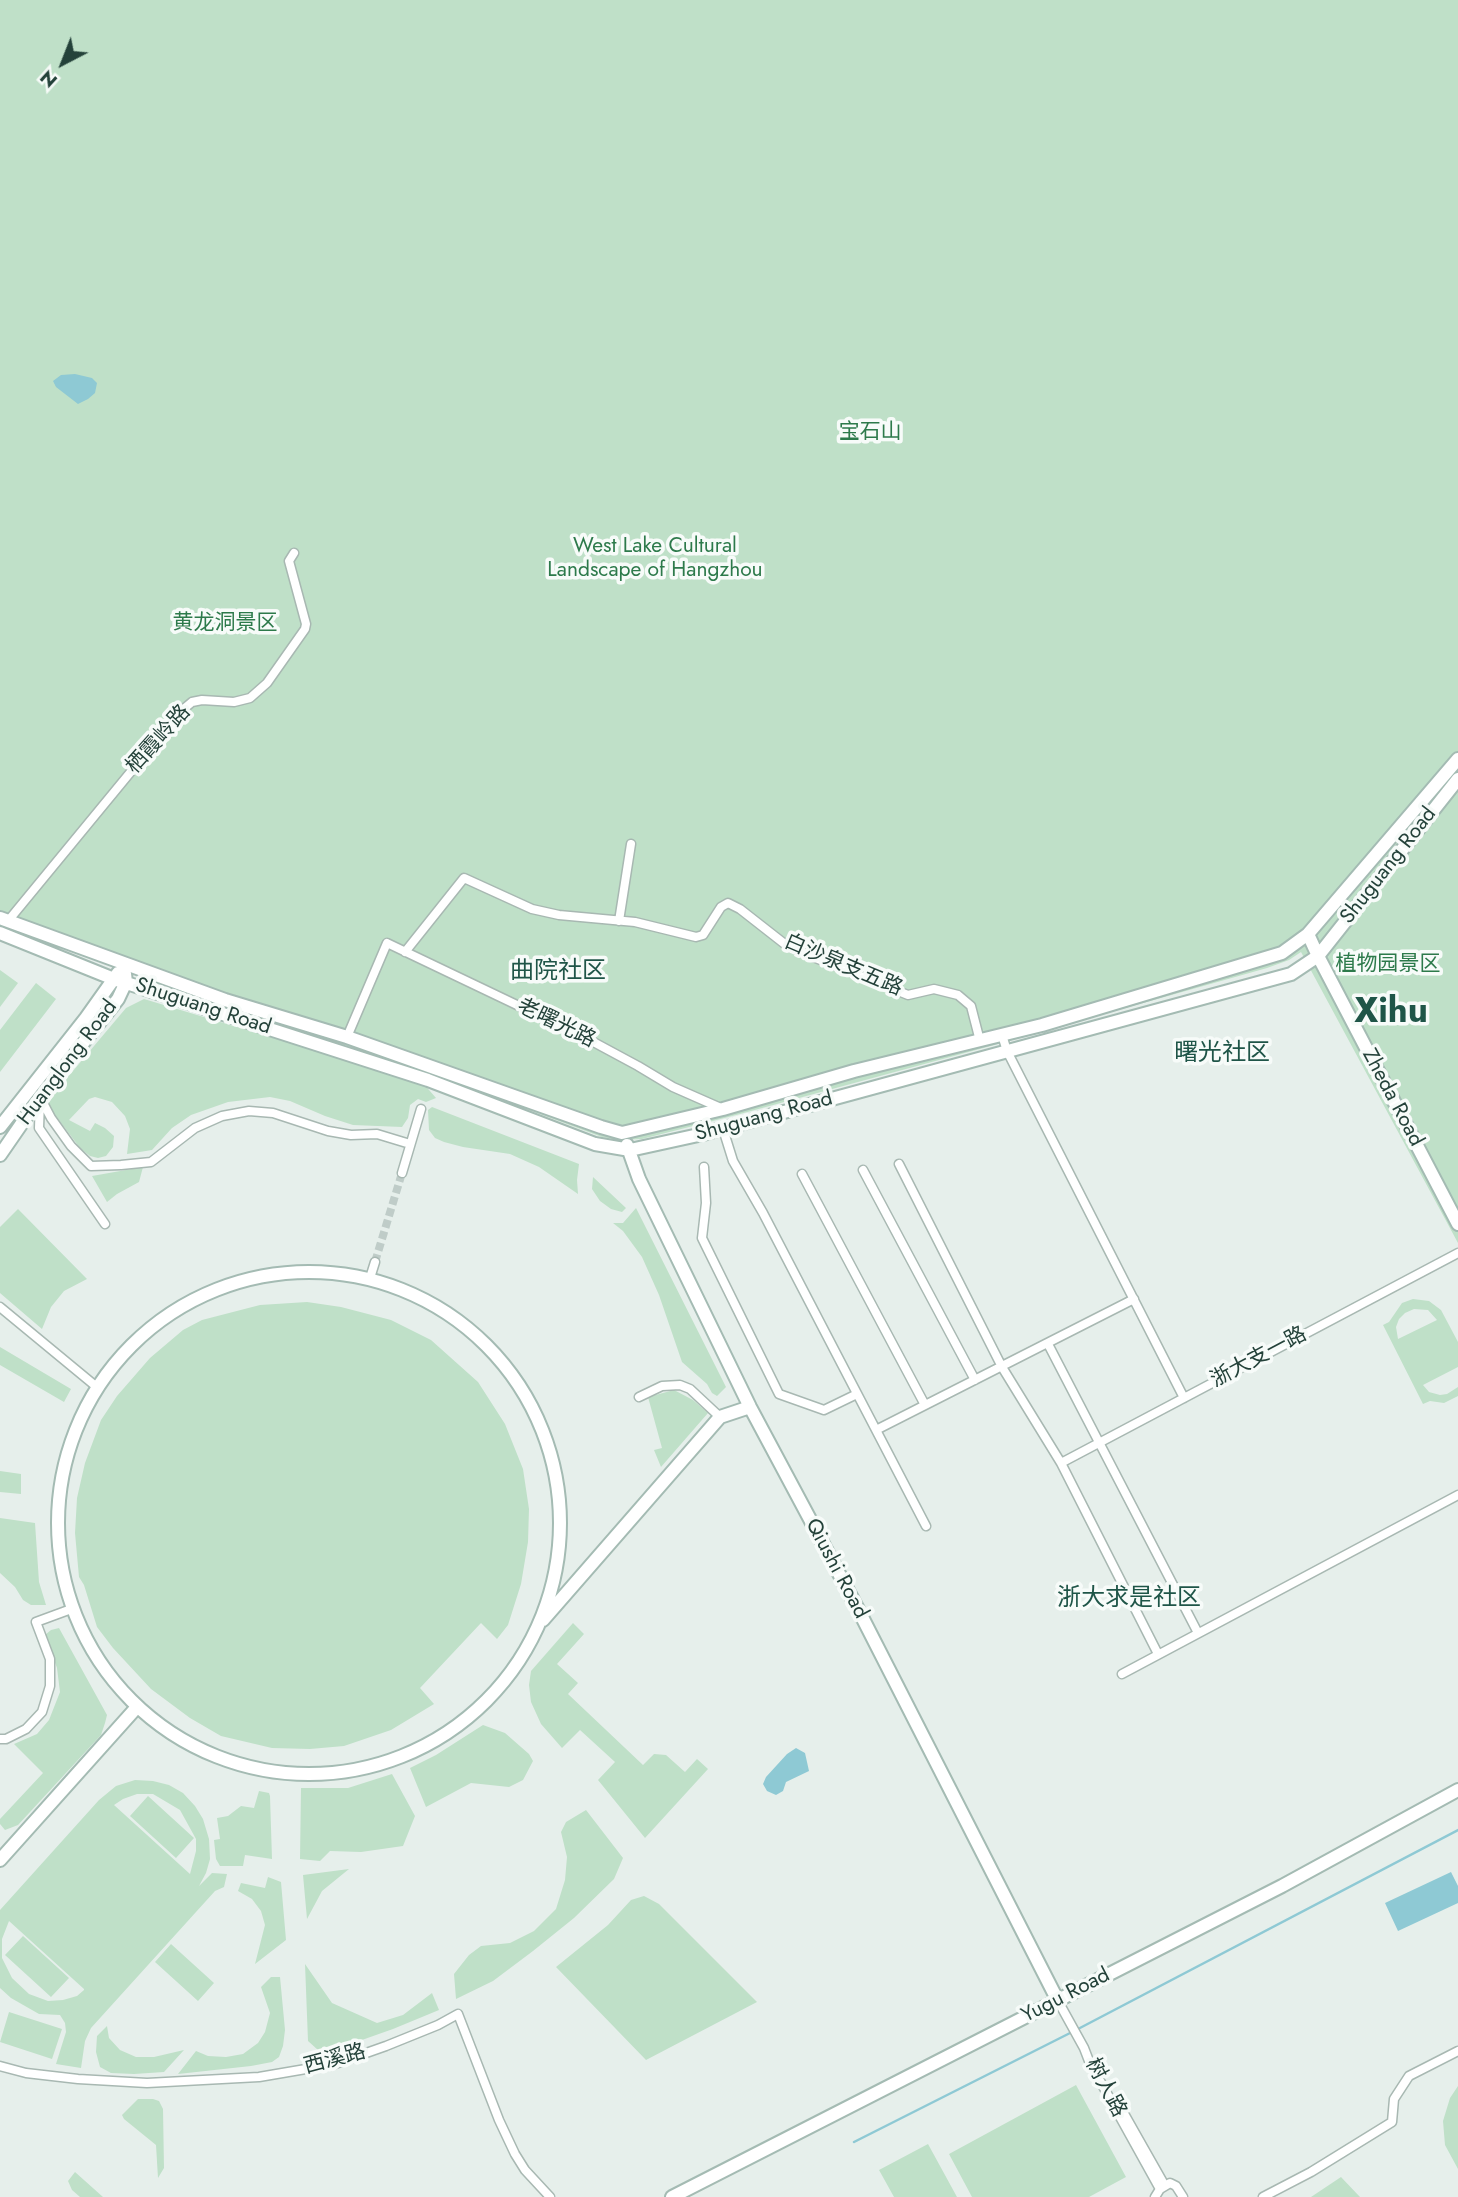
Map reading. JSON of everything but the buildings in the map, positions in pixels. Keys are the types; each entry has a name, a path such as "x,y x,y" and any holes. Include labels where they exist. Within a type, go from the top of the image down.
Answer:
{"main road":[{"name":"Shuguang Road","path":"4,919 225,1000 347,1037 622,1133 723,1109 854,1071 1042,1025 1282,953 1308,934 1458,759"},
{"name":"Shuguang Road","path":"0,933 120,981 428,1080 595,1144 629,1150 723,1129 1291,974 1318,956 1458,779"},
{"name":"Zheda Road","path":"1308,934 1458,1224"},
{"name":"Huanglong Road","path":"0,1155 40,1097 118,999 124,963"},
{"name":"Huanglong Road","path":"0,1127 86,1018 120,981"},
{"name":"Qiushi Road","path":"622,1133 639,1179 750,1407 860,1613 1058,2001"},
{"path":"540,1624 562,1558 559,1501 538,1414 508,1367 469,1330 433,1306 370,1278 342,1273 306,1272 260,1278 219,1289 187,1304 148,1330 116,1361 97,1388 83,1415 62,1470 58,1494 61,1552 66,1585 74,1608 105,1669 137,1707 184,1741 225,1758 269,1771 288,1775 322,1775 365,1771 402,1759 455,1728 484,1702 540,1624 720,1417 750,1407"},
{"path":"2,1853 137,1707"},
{"name":"Yugu Road","path":"672,2197 1282,1886 1458,1790"}],"street":[{"name":"栖霞岭路","path":"4,919 180,712 192,702 234,702 250,698 267,683 305,629 306,624 289,561 294,553"},
{"path":"405,952 464,878 532,909 559,915 619,921 631,844"},
{"name":"白沙泉支五路","path":"619,921 635,922 696,937 703,935 721,907 728,903 740,909 786,945 854,974 908,995 934,989 958,995 971,1006 980,1041"},
{"name":"老曙光路","path":"347,1037 387,943 577,1034 673,1087 723,1109"},
{"path":"1002,1035 1007,1051 1184,1398"},
{"path":"40,1097 39,1128 105,1224"},
{"path":"40,1097 71,1146 92,1166 151,1162 195,1128 222,1116 249,1111 273,1113 302,1124 339,1133 377,1134 410,1144"},
{"path":"402,1173 421,1109"},
{"path":"723,1129 733,1161 763,1213 926,1525"},
{"path":"899,1164 1002,1367 1061,1463 1158,1654"},
{"path":"704,1167 706,1203 702,1238 779,1394 824,1410 857,1394"},
{"path":"863,1170 975,1380"},
{"path":"802,1174 925,1405"},
{"name":"浙大支一路","path":"1061,1463 1458,1253"},
{"path":"370,1278 374,1262"},
{"path":"876,1430 1134,1299"},
{"path":"0,1307 97,1388"},
{"path":"1048,1344 1198,1633"},
{"path":"639,1397 662,1386 680,1385 690,1390 720,1417"},
{"path":"1122,1674 1458,1495"},
{"path":"0,1739 6,1739 26,1729 42,1712 50,1686 50,1659 36,1622 74,1608"},
{"name":"树人路","path":"1058,2001 1085,2051 1092,2058 1160,2191"},
{"name":"西溪路","path":"0,2066 26,2073 147,2083 259,2077 335,2064 397,2042 458,2014 515,2154 525,2170 550,2197"},
{"path":"1263,2197 1311,2172 1392,2122 1394,2099 1409,2076 1458,2051"},
{"path":"1160,2191 1170,2183 1176,2186 1183,2197"}],"green space":[{"name":"West Lake Cultural Landscape of Hangzhou","path":"0,0 1458,0 1458,1243 1301,952 1289,960 1267,968 998,1044 642,1139 616,1140 415,1068 264,1019 65,949 0,923"},
{"path":"0,970 18,983 0,1007"},
{"path":"36,983 56,999 0,1072 0,1030"},
{"path":"144,999 423,1083 436,1098 426,1102 418,1099 410,1105 408,1118 402,1127 353,1125 290,1101 270,1097 228,1102 191,1115 172,1128 152,1150 127,1154 130,1129 125,1116 112,1102 95,1097 89,1099 69,1120 90,1131 95,1123 114,1136 113,1147 106,1156 90,1156 80,1148 46,1103 126,1008"},
{"path":"432,1107 579,1164 578,1194 539,1167 510,1154 463,1147 435,1138 429,1130 428,1110"},
{"path":"143,1167 139,1182 107,1202 92,1176"},
{"path":"593,1177 626,1208 622,1212 611,1209 600,1201 592,1189"},
{"path":"636,1208 726,1387 717,1396 682,1362 659,1295 642,1257 623,1231 613,1223 623,1223"},
{"path":"18,1209 87,1279 64,1291 51,1307 42,1329 0,1293 0,1227"},
{"path":"1413,1299 1429,1301 1441,1310 1458,1342 1458,1367 1423,1385 1429,1392 1440,1395 1458,1387 1458,1396 1444,1403 1430,1401 1423,1404 1383,1325 1389,1322 1402,1303","holes":["1414,1309 1428,1310 1437,1320 1398,1339 1396,1327 1405,1313"]},
{"path":"307,1302 341,1307 391,1320 431,1340 478,1382 505,1424 523,1469 529,1509 528,1542 521,1584 508,1625 497,1639 481,1623 420,1688 434,1704 391,1730 344,1746 272,1748 221,1736 190,1718 151,1689 113,1648 97,1627 79,1577 75,1533 77,1498 85,1463 101,1420 117,1396 150,1358 183,1330 202,1320 260,1305"},
{"path":"0,1347 71,1389 64,1402 0,1365"},
{"path":"674,1390 693,1400 708,1413 661,1467 654,1450 662,1448 648,1397"},
{"path":"0,1471 21,1474 21,1494 0,1492"},
{"path":"0,1518 35,1523 39,1582 46,1605 31,1605 23,1600 15,1587 0,1573"},
{"path":"573,1623 584,1634 557,1664 578,1683 568,1694 643,1765 654,1754 666,1755 685,1772 697,1759 708,1769 645,1838 598,1780 615,1762 580,1730 562,1748 541,1724 531,1702 531,1671"},
{"path":"59,1628 107,1715 105,1723 101,1735 18,1825 5,1830 0,1819 43,1773 14,1744 37,1734 49,1720 60,1692 57,1668 45,1635"},
{"path":"483,1725 505,1733 529,1754 533,1761 523,1780 509,1787 471,1783 426,1807 410,1768"},
{"path":"392,1774 415,1816 403,1846 361,1852 330,1851 320,1861 300,1859 301,1788 348,1788"},
{"path":"135,1780 153,1781 169,1785 183,1793 203,1819 209,1839 210,1859 199,1886 212,1873 227,1874 224,1887 215,1891 91,2028 85,2041 81,2068 56,2064 66,2032 60,2015 39,2014 11,1998 0,1988 0,1910 99,1800 116,1786","holes":["137,1794 153,1794 180,1810 196,1839 190,1874 114,1805","9,1921 84,1989 84,1990 77,1996 63,2000 48,2001 29,1994 12,1978 2,1958 2,1939"]},
{"path":"259,1791 269,1793 270,1796 272,1859 245,1855 243,1866 220,1866 216,1859 214,1840 220,1839 217,1818 228,1816 241,1806 254,1808"},
{"path":"148,1796 194,1838 176,1858 130,1816"},
{"path":"586,1810 623,1858 614,1879 574,1918 533,1951 493,1981 456,1999 454,1974 469,1955 481,1946 510,1943 534,1931 556,1909 565,1880 567,1857 561,1832 566,1822"},
{"path":"349,1869 322,1891 307,1919 303,1875"},
{"path":"268,1877 281,1882 286,1940 255,1964 265,1925 261,1911 252,1899 238,1891 241,1883 265,1888"},
{"path":"644,1896 659,1904 757,2002 646,2060 556,1967 608,1925 631,1900"},
{"path":"23,1936 69,1978 51,1997 5,1955"},
{"path":"171,1944 214,1983 198,2001 155,1962"},
{"path":"305,1964 332,2003 377,2023 403,2015 432,1993 439,2010 328,2052 318,2050 308,2041"},
{"path":"271,1977 280,1977 285,2030 279,2057 272,2062 251,2066 178,2074 196,2051 208,2056 226,2057 243,2054 258,2043 265,2032 270,2013 261,1987"},
{"path":"9,2012 62,2029 52,2059 0,2042"},
{"path":"107,2026 109,2038 120,2050 136,2057 154,2057 184,2050 164,2072 111,2073 100,2067 96,2052 97,2036"},
{"path":"1076,2085 1126,2177 1089,2197 972,2197 949,2154"},
{"path":"1458,2086 1458,2169 1445,2145 1443,2121 1450,2098"},
{"path":"138,2099 159,2101 163,2109 164,2168 158,2178 156,2145 122,2115"},
{"path":"928,2144 957,2197 894,2197 879,2170"},
{"path":"75,2172 103,2197 80,2197 72,2190 68,2181"},
{"path":"1341,2177 1360,2197 1311,2197"}],"water":[{"path":"75,374 92,378 97,383 95,393 78,404 56,387 53,381 61,375"},
{"path":"796,1748 805,1753 809,1771 786,1782 783,1791 776,1795 767,1791 763,1784 766,1777"},
{"path":"1451,1872 1458,1886 1458,1903 1398,1931 1385,1903"}],"waterway":[{"path":"854,2142 1078,2029 1458,1830"}],"tunnel":[{"path":"375,1262 402,1173"}],"district":[{"name":"曲院社区","path":"558,972"},
{"name":"Xihu","path":"1391,1014"},
{"name":"曙光社区","path":"1222,1054"},
{"name":"浙大求是社区","path":"1129,1599"}],"park label":[{"name":"宝石山","path":"870,433"},
{"name":"黄龙洞景区","path":"225,624"},
{"name":"植物园景区","path":"1388,965"}]}
